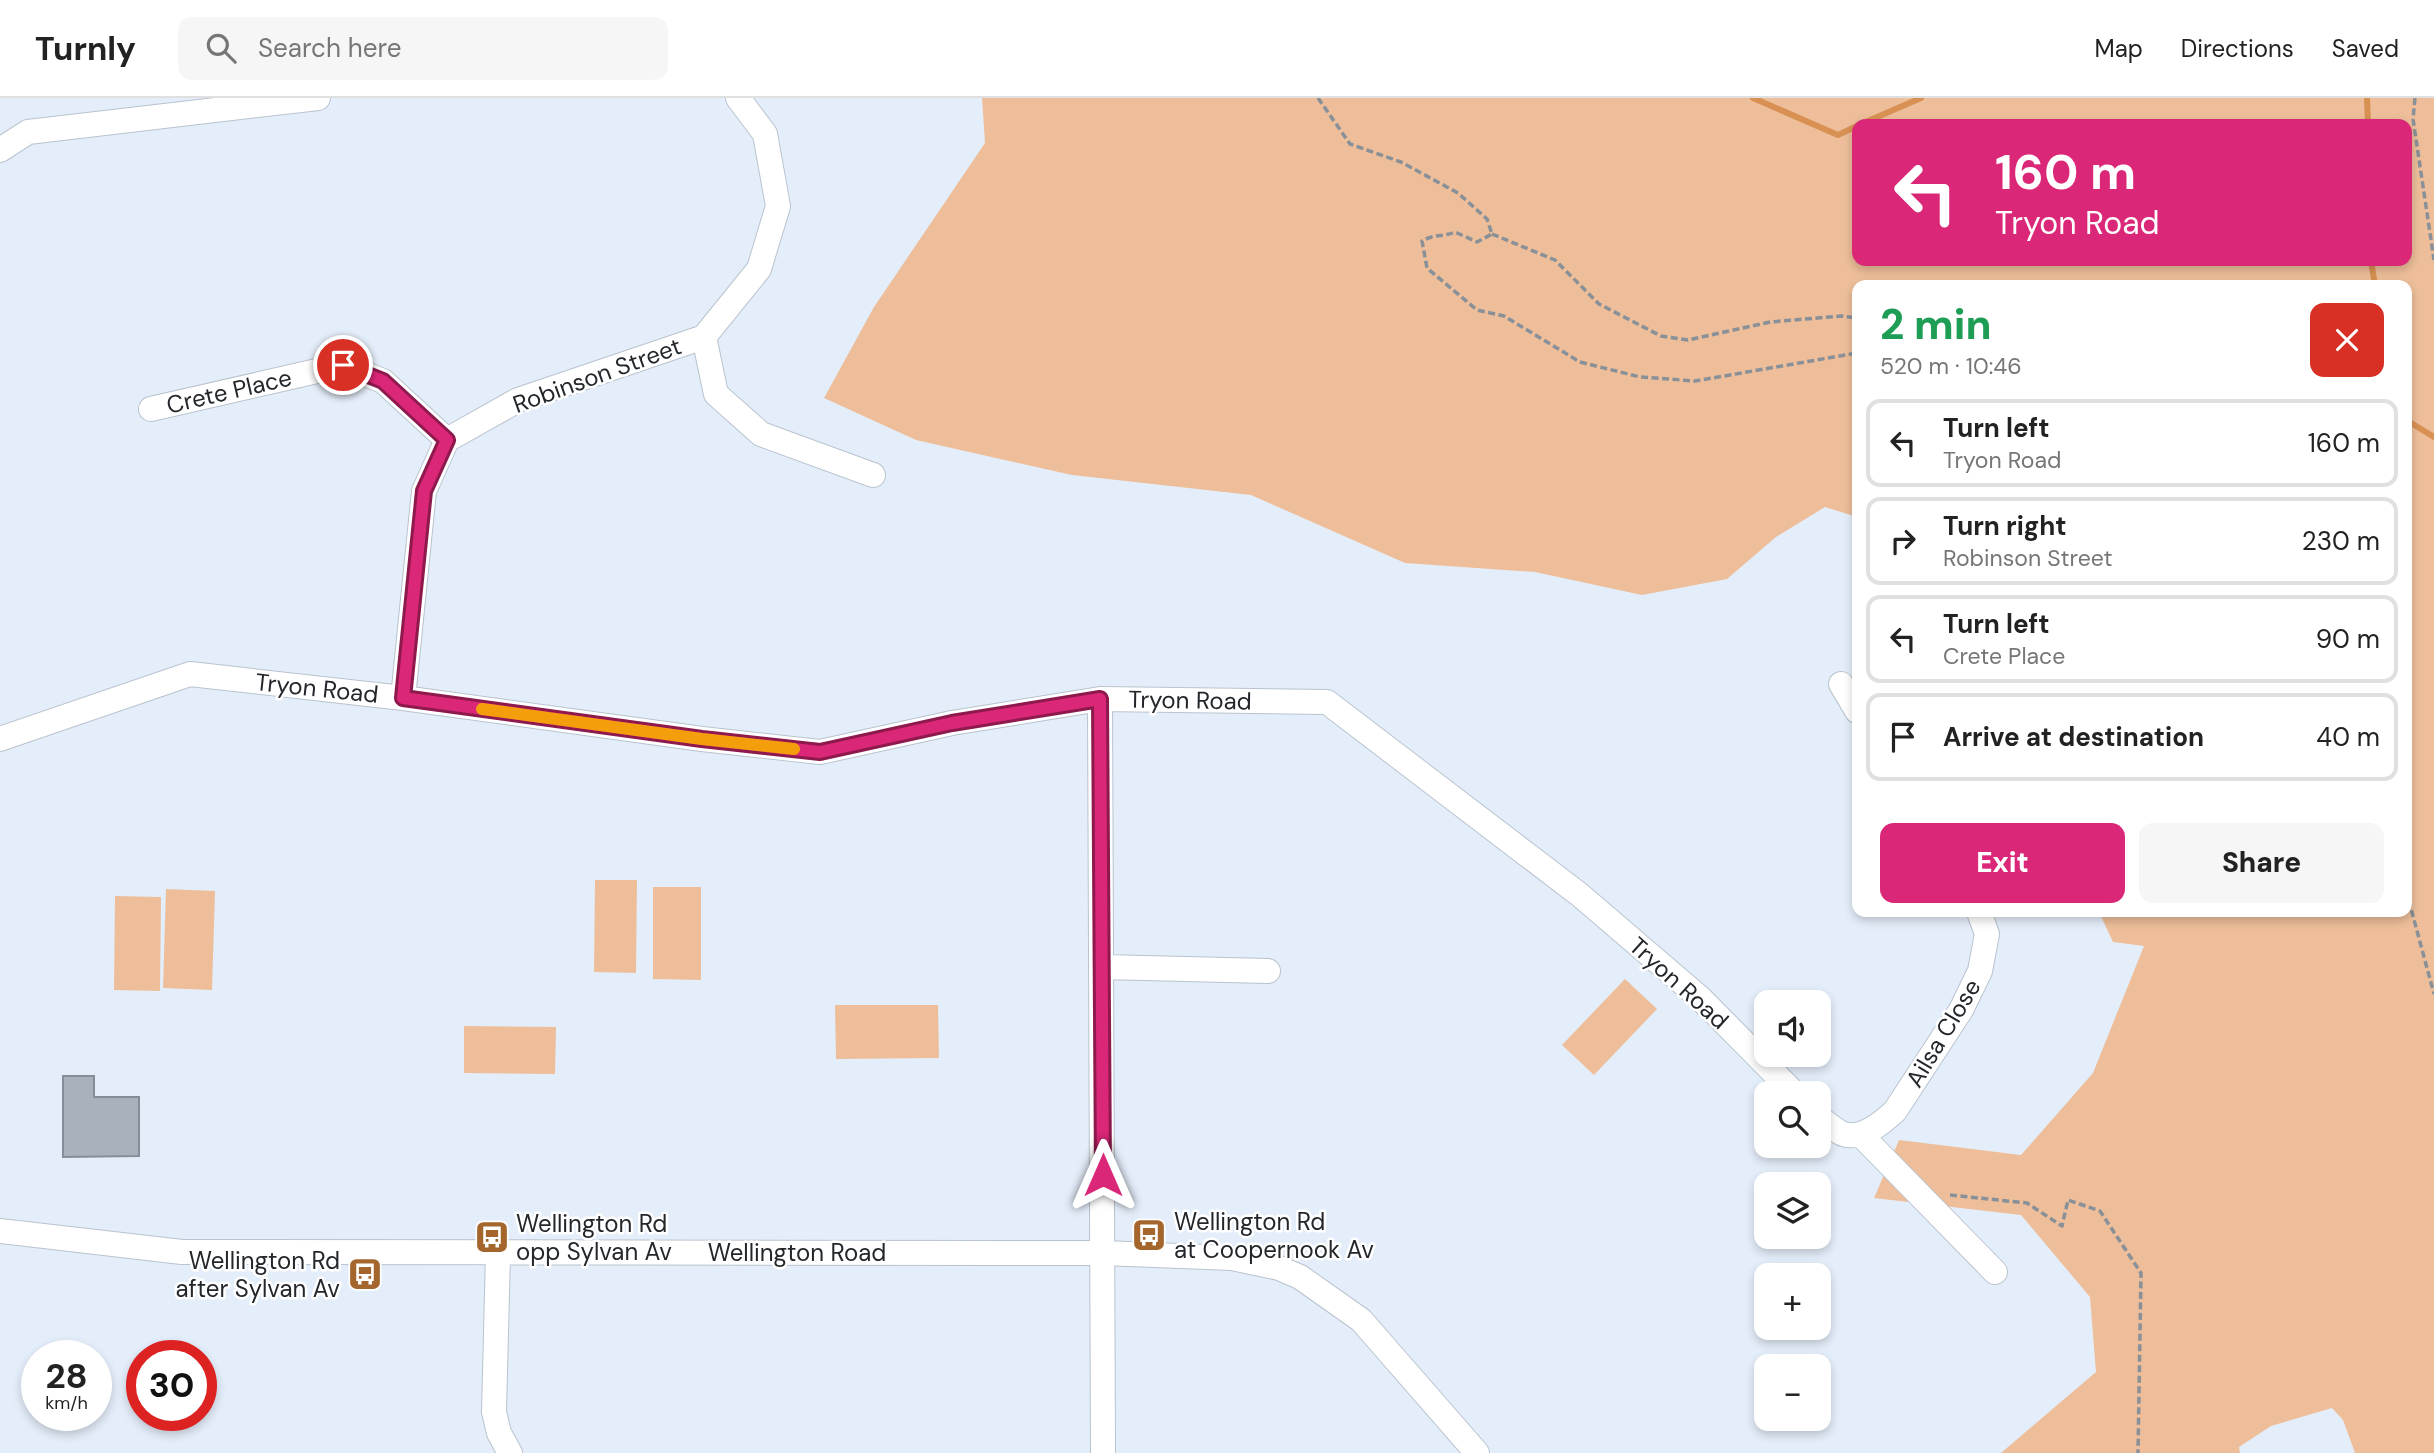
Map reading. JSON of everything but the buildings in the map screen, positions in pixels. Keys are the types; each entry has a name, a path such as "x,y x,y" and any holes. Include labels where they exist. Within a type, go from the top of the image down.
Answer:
{"street":[{"path":"0,150 28,132 318,98"},
{"name":"Robinson Street","path":"447,440 519,400 704,337 759,270 778,206 765,134 738,98"},
{"path":"704,337 716,394 761,434 873,475"},
{"name":"Crete Place","path":"151,409 343,365 383,381 447,440"},
{"path":"403,698 424,491 447,440"},
{"name":"Tryon Road","path":"0,739 190,674 403,698 820,752 952,723 1100,699 1327,702 1580,895 1699,997 1782,1081"},
{"path":"1841,684 1852,703"},
{"path":"1100,699 1103,1453"},
{"name":"Ailsa Close","path":"1860,1134 1880,1124 1895,1111 1961,1010 1980,971 1987,934 1981,917"},
{"path":"1103,967 1268,971"},
{"path":"1831,1126 1843,1134 1860,1134 1995,1272"},
{"name":"Wellington Road","path":"0,1231 182,1252 1103,1254 1232,1258 1268,1265 1300,1277 1361,1320 1477,1453"},
{"path":"498,1254 494,1412 499,1433 510,1453"}],"path":[{"path":"1318,98 1350,144 1401,162 1458,193 1487,219 1492,234 1555,260 1599,304 1661,336 1688,340 1770,322 1852,317"},
{"path":"2415,98 2413,118 2434,260"},
{"path":"1492,234 1478,242 1455,232 1445,236 1432,235 1422,241 1427,268 1477,310 1504,316 1580,362 1640,377 1695,381 1852,354"},
{"path":"2412,912 2434,994"},
{"path":"1917,1192 2027,1203 2062,1226 2068,1200 2100,1211 2141,1273 2138,1453"}],"shaded area":[{"path":"982,98 2434,98 2434,1453 2355,1453 2343,1420 2332,1408 2271,1426 2239,1447 2240,1453 2001,1453 2096,1372 2090,1297 2021,1215 1874,1198 1899,1140 2021,1155 2093,1073 2144,946 2113,942 2101,917 2412,917 2412,280 1852,280 1852,515 1825,507 1776,537 1727,579 1642,595 1535,572 1405,563 1251,495 1072,475 916,440 824,398 874,307 985,143"},
{"path":"595,880 637,880 636,973 594,972"},
{"path":"653,887 701,887 701,980 653,979"},
{"path":"166,889 215,891 212,990 163,988"},
{"path":"115,896 161,897 160,991 114,990"},
{"path":"1625,979 1657,1009 1594,1075 1562,1045"},
{"path":"835,1005 938,1005 939,1058 836,1059"},
{"path":"464,1026 556,1027 555,1074 464,1073"}],"waterway":[{"path":"1753,98 1838,135 1852,128"},
{"path":"1873,119 1921,98"},
{"path":"2367,98 2368,119"},
{"path":"2372,266 2374,280"},
{"path":"2412,424 2434,437"}],"slow traffic":[{"path":"482,709 794,749"}],"place":[{"name":"Wellington Rd at Coopernook Av","path":"1149,1235"},
{"name":"Wellington Rd opp Sylvan Av","path":"492,1237"},
{"name":"Wellington Rd after Sylvan Av","path":"365,1274"}],"route":[{"path":"343,365 383,381 447,440 424,491 403,698 702,739 820,752 952,723 1100,699 1103,1175"}]}
